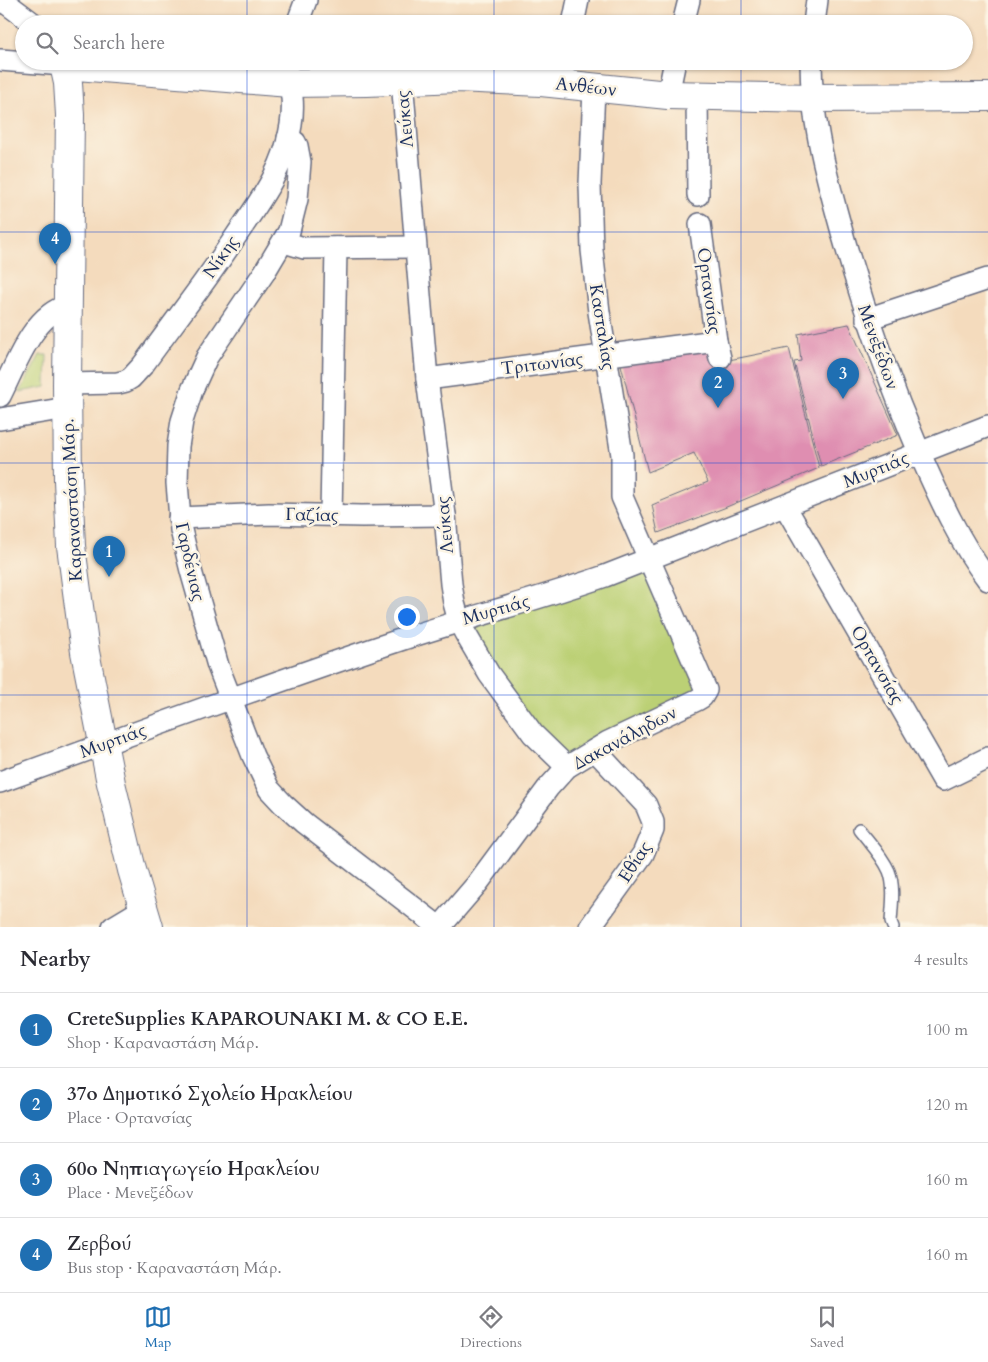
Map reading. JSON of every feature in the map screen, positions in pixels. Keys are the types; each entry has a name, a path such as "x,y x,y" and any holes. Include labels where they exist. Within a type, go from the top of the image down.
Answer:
{"street":[{"path":"2,0 22,15"},
{"path":"300,15 306,0"},
{"path":"575,15 578,0"},
{"path":"686,15 689,0"},
{"path":"815,15 817,0"},
{"path":"0,60 15,61"},
{"name":"Καραναστάση Μάρ.","path":"65,70 68,83 70,115 67,396 69,516 74,574 103,744 132,870 146,918"},
{"name":"Ανθέων","path":"238,70 288,72 328,83 482,79 563,73 594,88 668,95 812,98 988,97"},
{"path":"668,95 673,70"},
{"name":"Μενεξέδων","path":"811,70 812,98 826,170 867,319 893,389 954,526 988,580"},
{"name":"Νίκης","path":"0,419 67,396 118,383 131,378 137,372 222,257 263,196 280,166 288,138 293,104 288,72"},
{"name":"Λεύκας","path":"402,80 427,379 445,516 450,584 459,621 473,648 533,734 567,768"},
{"name":"Κασταλίας","path":"594,88 590,184 592,250 599,312 622,455 622,497 650,558"},
{"path":"697,95 698,195"},
{"name":"Γαρδένιας","path":"288,138 297,146 300,162 297,199 290,226 284,242 211,351 192,390 182,420 178,446 177,483 179,518 186,554 216,657 259,770 276,797 332,845 440,927"},
{"name":"Ορτανσίας","path":"700,224 718,350"},
{"path":"284,242 304,248 415,247"},
{"path":"330,515 336,248"},
{"path":"867,319 988,279"},
{"path":"0,396 40,322 54,311 67,306"},
{"name":"Τριτωνίας","path":"427,379 606,356 718,350"},
{"name":"Μυρτιάς","path":"0,782 231,699 459,621 573,587 988,426"},
{"name":"Ορτανσίας","path":"785,506 943,780 988,758"},
{"name":"Γαζίας","path":"179,518 269,514 445,516"},
{"name":"Δακανάληδων","path":"440,927 477,884 548,788 567,768 595,750 702,697 706,690 650,558"},
{"name":"Εθίας","path":"590,927 643,854 653,830 654,822 646,805 595,750"},
{"path":"113,927 146,918"}],"lane":[{"path":"859,829 878,853 889,871 891,882 891,922 893,927"}],"green space":[{"path":"40,355 47,355 46,387 20,392"},
{"path":"646,570 705,693 567,767 459,621"}],"building":[{"path":"849,324 898,435 821,466 794,362 801,361 798,334"},
{"path":"714,344 719,362 789,348 819,468 724,508 658,533 652,505 708,482 694,453 648,472 619,357"}],"place":[{"name":"Ζερβού","path":"55,264"},
{"name":"60ο Νηπιαγωγείο Ηρακλείου","path":"843,399"},
{"name":"37ο Δημοτικό Σχολείο Ηρακλείου","path":"718,408"},
{"name":"CreteSupplies KAPAROUNAKI M. & CO E.E.","path":"109,577"}]}
